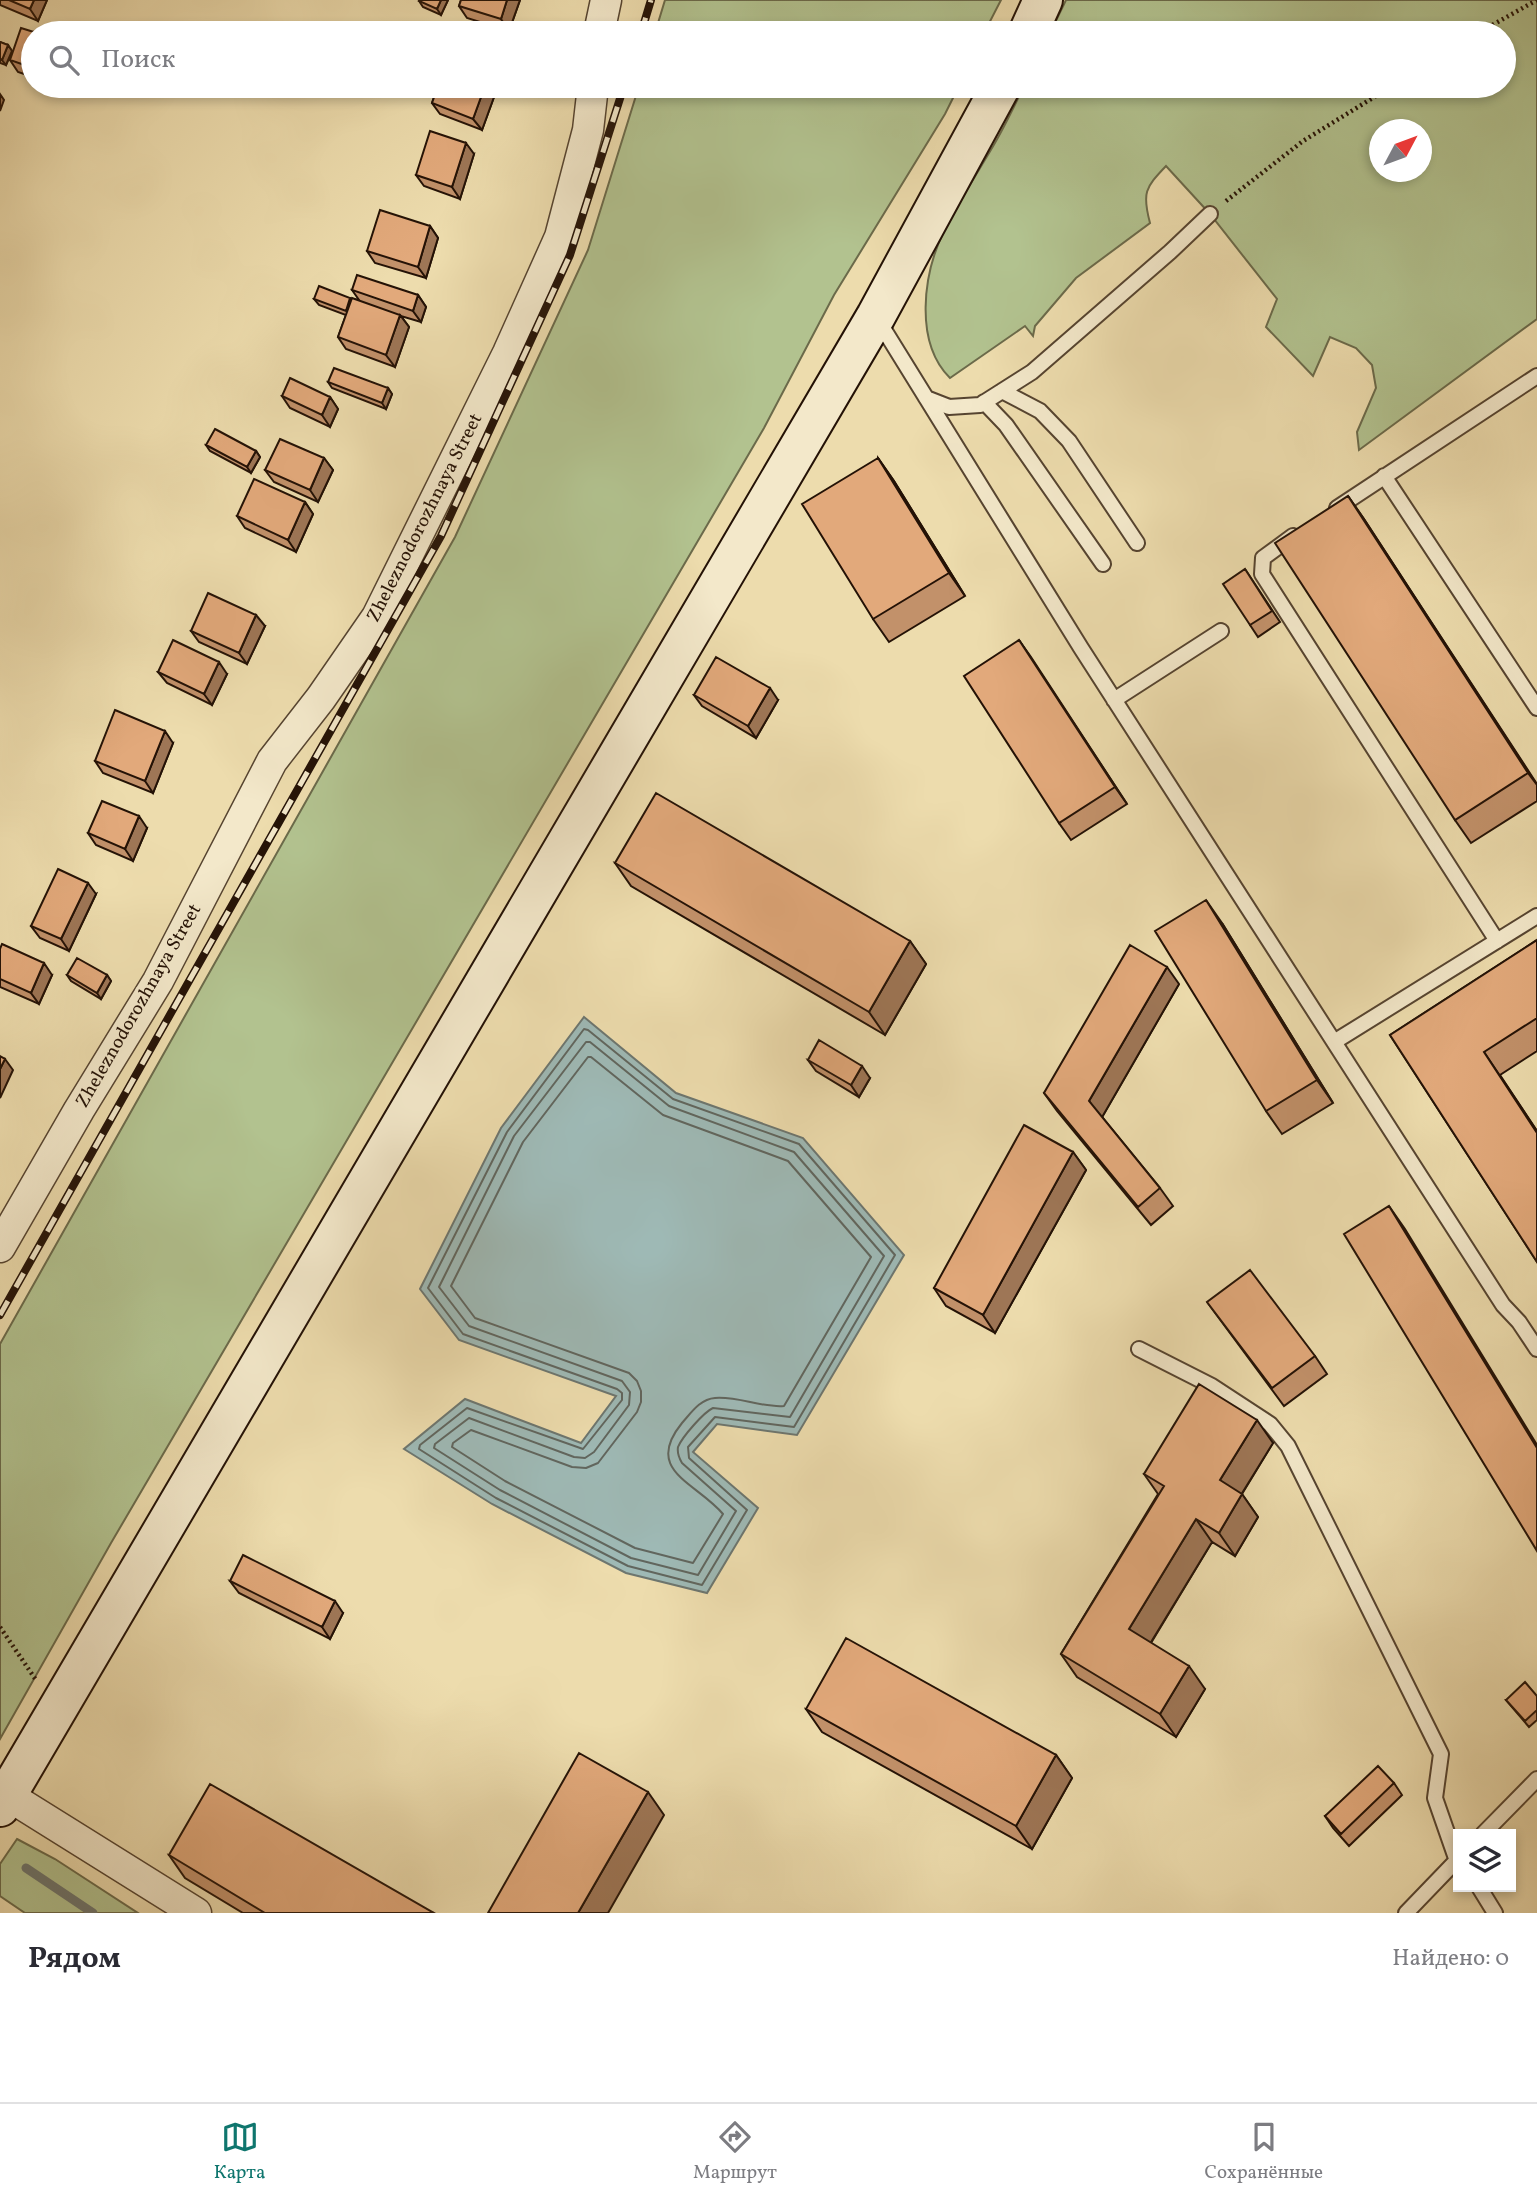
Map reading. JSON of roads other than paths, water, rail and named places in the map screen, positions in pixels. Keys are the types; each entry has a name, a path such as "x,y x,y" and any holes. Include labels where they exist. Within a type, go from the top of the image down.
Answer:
{"main road":[{"path":"1033,21 1043,0"},
{"path":"4,1801 876,316 994,98"}],"street":[{"path":"602,21 606,0"},
{"name":"Zheleznodorozhnaya Street","path":"0,1247 158,981 272,761 321,698 377,617 508,353 559,237 587,130 591,98"},
{"path":"4,1801 196,1913"}],"lane":[{"path":"926,397 949,407 980,405 1002,391 1031,372 1210,214"},
{"path":"876,316 1114,699 1503,1306 1519,1322 1537,1349"},
{"path":"1497,941 1262,574 1264,558 1537,376"},
{"path":"1002,391 1040,411 1069,440 1137,543"},
{"path":"984,402 1006,425 1103,565"},
{"path":"1384,476 1537,708"},
{"path":"1114,699 1221,631"},
{"path":"1334,1042 1537,916"},
{"path":"1139,1349 1212,1386 1270,1424 1288,1446 1441,1754 1435,1798 1453,1850"},
{"path":"1488,1829 1537,1779"},
{"path":"1406,1913 1453,1866"},
{"path":"1482,1892 1496,1913"}],"water":[{"path":"584,1017 676,1093 803,1138 904,1255 797,1435 717,1424 693,1452 758,1508 707,1593 626,1573 492,1504 404,1449 465,1399 581,1443 616,1396 459,1340 420,1289 501,1128"}],"waterway":[{"path":"26,1868 93,1913"}],"railway":[{"path":"645,21 651,0"},
{"path":"0,1315 441,536 570,255 620,98"}]}
